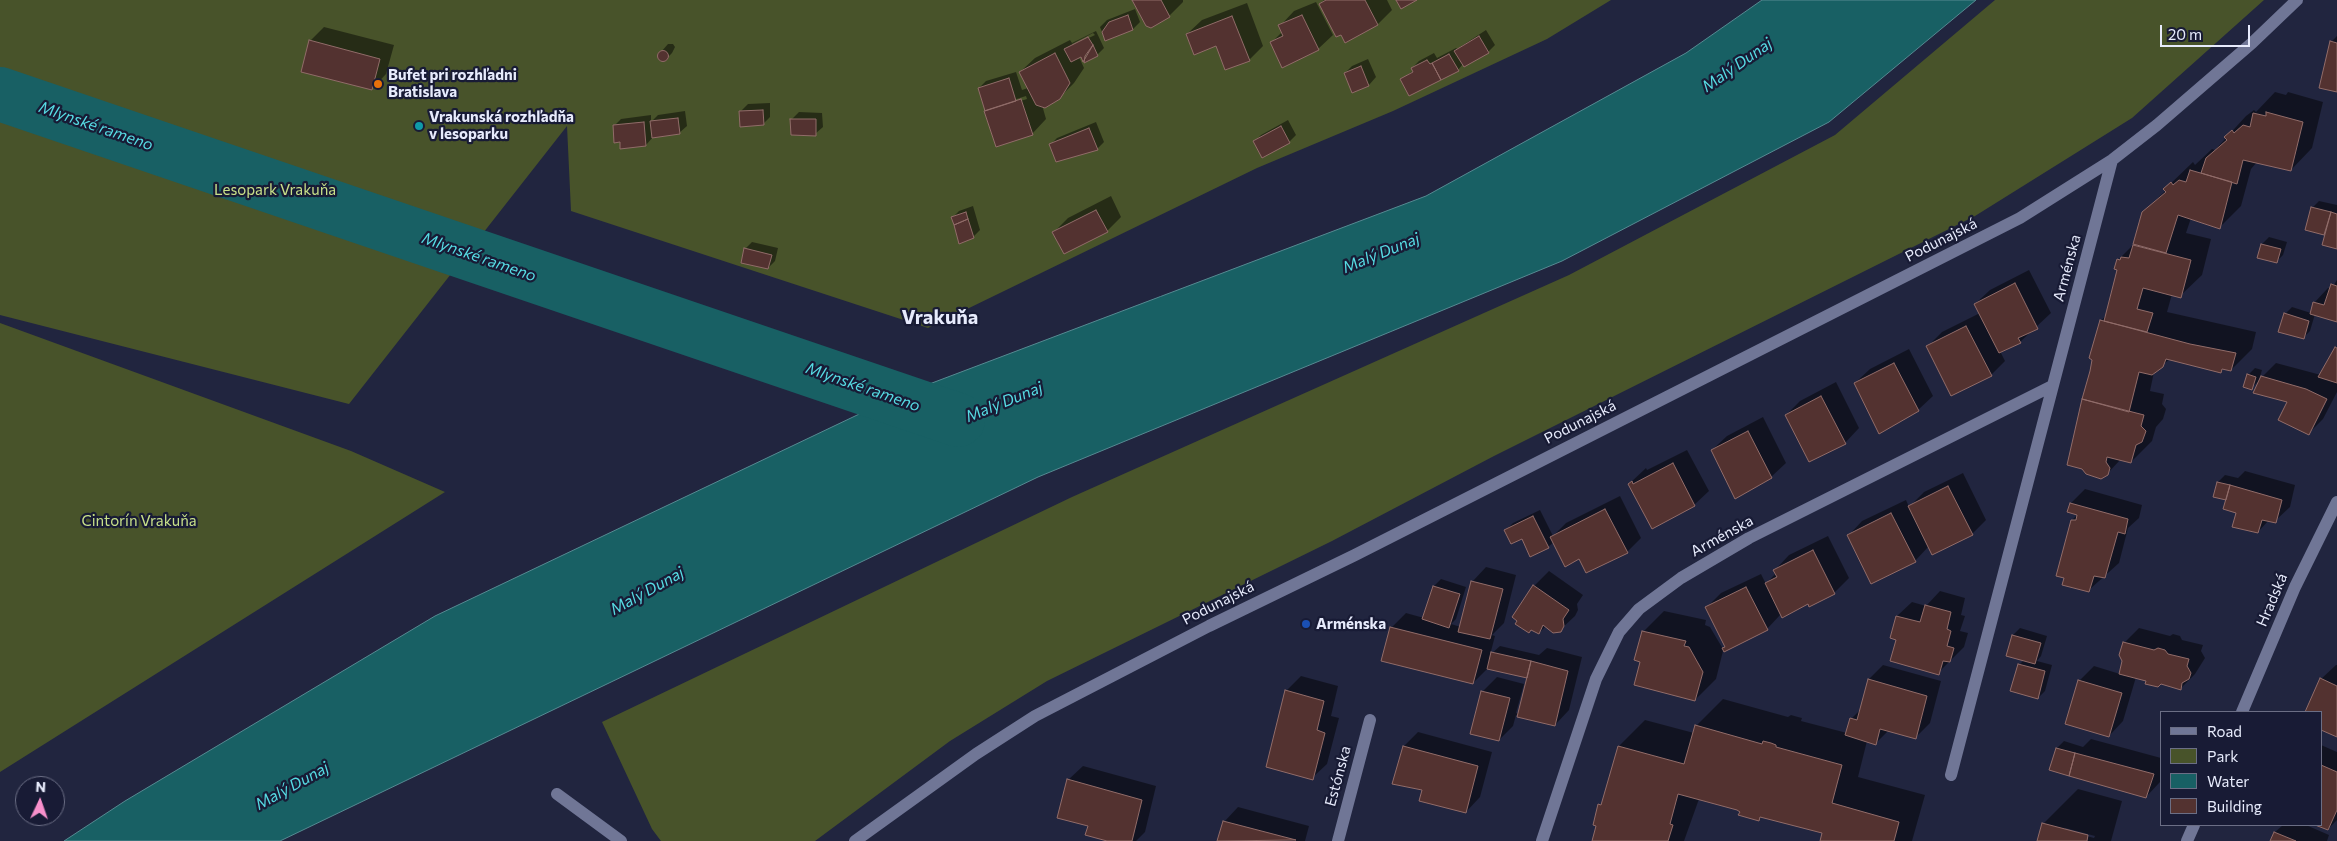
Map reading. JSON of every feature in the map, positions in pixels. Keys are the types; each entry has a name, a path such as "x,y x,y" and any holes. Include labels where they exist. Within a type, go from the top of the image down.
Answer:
{"street":[{"name":"Podunajská","path":"855,841 976,754 1035,716 1218,621 1355,555 1988,235 2049,201 2112,160 2206,83 2297,0"},
{"name":"Arménska","path":"1951,775 2112,160"},
{"name":"Arménska","path":"1542,841 1596,679 1620,632 1639,609 1680,578 1749,538 2052,386"},
{"name":"Hradská","path":"2242,711 2295,587 2337,502"},
{"name":"Estónska","path":"1338,841 1370,720"},
{"path":"557,794 621,841"},
{"path":"2187,841 2194,826"}],"green space":[{"name":"Lesopark Vrakuňa","path":"0,0 1611,0 1547,39 1393,111 1257,168 928,328 571,211 567,126 349,404 0,315"},
{"path":"1995,0 2264,0 2132,118 1975,216 1494,456 1332,541 1047,681 950,741 815,841 661,841 652,829 602,722 1072,497 1569,275 1835,135"},
{"name":"Cintorín Vrakuňa","path":"0,323 351,451 445,492 0,772"}],"water":[{"name":"Malý Dunaj","path":"1762,0 1976,0 1829,122 1562,261 1038,477 280,841 64,841 125,801 435,616 895,397 1426,196 1686,53"}],"building":[{"path":"1132,0 1161,0 1170,17 1151,28 1146,26"},
{"path":"1326,0 1365,0 1378,25 1345,43 1341,35 1336,37 1319,4"},
{"path":"1396,0 1417,0 1401,9"},
{"path":"1128,15 1133,30 1105,41 1102,32 1109,22"},
{"path":"1302,15 1319,50 1282,68 1270,42 1283,36 1278,25"},
{"path":"1232,16 1250,61 1225,70 1216,46 1194,55 1186,34"},
{"path":"1479,36 1489,53 1464,67 1454,51"},
{"path":"1088,37 1093,45 1083,62 1081,57 1071,62 1064,49"},
{"path":"309,40 380,59 372,90 301,72"},
{"path":"2330,41 2337,43 2337,92 2319,88"},
{"path":"1093,45 1098,56 1084,63 1085,56"},
{"path":"663,50 669,56 663,62 657,56"},
{"path":"1055,53 1070,83 1060,99 1045,108 1036,105 1019,72"},
{"path":"1449,54 1459,71 1441,80 1432,63"},
{"path":"1427,60 1430,64 1432,63 1441,80 1409,96 1400,79 1413,72 1411,68"},
{"path":"1361,66 1369,86 1352,93 1344,73"},
{"path":"1009,78 1016,101 985,111 978,88"},
{"path":"1021,99 1033,135 996,147 984,111"},
{"path":"763,110 764,125 740,127 739,111"},
{"path":"2266,112 2303,122 2291,171 2243,160 2237,184 2201,173 2206,158 2227,140 2224,137 2232,130 2234,133 2243,125 2250,127 2253,113 2266,116"},
{"path":"678,118 680,134 652,138 650,121"},
{"path":"790,119 816,119 816,136 791,135"},
{"path":"644,122 646,146 620,149 620,142 614,143 613,125"},
{"path":"1281,126 1290,143 1262,158 1253,141"},
{"path":"1089,128 1098,150 1056,162 1049,144"},
{"path":"2190,170 2232,182 2220,229 2178,215 2166,253 2133,244 2142,212 2166,192 2163,189 2171,182 2173,185 2179,180 2186,182"},
{"path":"2311,207 2331,212 2324,235 2305,230"},
{"path":"1096,210 1108,232 1064,254 1052,232"},
{"path":"966,212 968,219 954,225 951,217"},
{"path":"2331,212 2337,214 2337,249 2322,245"},
{"path":"968,219 974,238 959,244 954,225"},
{"path":"2261,244 2281,249 2277,263 2257,258"},
{"path":"2133,245 2191,260 2181,298 2143,288 2137,309 2153,313 2147,332 2104,321 2117,270 2114,269 2117,259 2120,260 2121,257 2129,258"},
{"path":"744,248 772,255 768,269 741,263"},
{"path":"2015,283 2038,329 2018,338 2021,343 1999,353 1974,304"},
{"path":"2331,284 2337,286 2337,322 2310,314 2313,302 2324,305"},
{"path":"2284,313 2309,321 2304,339 2278,332"},
{"path":"2100,320 2190,344 2236,353 2231,371 2222,369 2221,373 2166,359 2163,367 2152,375 2139,372 2129,412 2082,399 2092,360 2089,358"},
{"path":"1966,326 1992,376 1951,396 1926,346"},
{"path":"2335,347 2337,348 2337,383 2318,377"},
{"path":"1894,363 1919,411 1879,434 1854,383"},
{"path":"2247,374 2256,377 2252,390 2243,387"},
{"path":"2261,376 2306,389 2327,399 2309,435 2278,420 2287,402 2253,393"},
{"path":"1821,396 1846,444 1809,462 1785,415"},
{"path":"2082,399 2144,415 2141,426 2146,431 2142,442 2136,445 2131,463 2107,457 2106,462 2110,468 2108,475 2101,479 2086,474 2082,469 2067,465"},
{"path":"1748,431 1772,478 1735,499 1711,450"},
{"path":"1673,463 1695,506 1652,529 1628,484 1632,481 1633,484"},
{"path":"2217,482 2230,485 2226,500 2213,497"},
{"path":"2230,485 2282,500 2276,523 2262,520 2258,533 2232,527 2236,513 2223,509"},
{"path":"1948,486 1973,535 1932,555 1908,506"},
{"path":"2070,503 2128,519 2125,534 2118,532 2105,578 2094,576 2089,592 2062,585 2064,578 2056,576 2071,520 2076,520 2077,515 2067,512"},
{"path":"1605,509 1628,553 1586,573 1579,559 1565,567 1550,537"},
{"path":"1891,513 1916,562 1871,584 1847,535"},
{"path":"1533,516 1549,548 1530,557 1522,539 1511,544 1504,530"},
{"path":"1813,550 1835,594 1809,607 1808,604 1782,618 1765,583 1777,577 1773,570"},
{"path":"1471,581 1503,589 1490,639 1458,632"},
{"path":"1533,585 1569,610 1563,619 1564,626 1561,632 1553,633 1543,625 1539,634 1531,630 1529,633 1515,624 1517,621 1512,617"},
{"path":"1433,586 1460,594 1449,628 1422,619"},
{"path":"1746,587 1768,630 1724,652 1722,648 1725,647 1705,607"},
{"path":"1925,605 1951,612 1947,629 1951,631 1947,646 1954,648 1950,662 1943,661 1939,675 1890,661 1896,640 1890,638 1896,616 1920,622"},
{"path":"1390,627 1482,650 1473,684 1381,661"},
{"path":"1642,631 1686,641 1684,646 1689,647 1703,672 1695,701 1634,685 1640,662 1634,660"},
{"path":"2012,635 2041,643 2035,664 2006,656"},
{"path":"2123,642 2154,650 2158,648 2165,650 2168,654 2189,659 2187,666 2191,673 2189,679 2182,683 2181,690 2161,684 2158,687 2145,684 2146,681 2119,674 2122,661 2119,655"},
{"path":"1491,652 1531,661 1527,678 1487,669"},
{"path":"1531,661 1568,671 1555,726 1517,717"},
{"path":"2018,664 2045,671 2038,699 2010,691"},
{"path":"2320,678 2337,686 2337,737 2322,730 2322,711 2305,711"},
{"path":"1868,679 1927,696 1916,739 1880,729 1876,745 1845,735 1850,718 1857,720"},
{"path":"2078,680 2122,693 2109,737 2065,724"},
{"path":"1285,690 1324,701 1317,730 1325,733 1313,780 1266,767"},
{"path":"1481,691 1510,698 1499,741 1470,734"},
{"path":"1695,725 1762,744 1763,741 1771,743 1776,745 1776,747 1842,765 1832,803 1899,822 1894,841 1820,841 1822,833 1760,817 1759,821 1738,815 1740,812 1737,810 1678,794 1670,824 1673,825 1668,841 1592,841 1596,826 1593,825 1598,804 1601,805 1618,746 1684,764"},
{"path":"1403,746 1478,766 1466,813 1419,801 1422,790 1392,784"},
{"path":"2056,748 2075,753 2069,776 2049,770"},
{"path":"2075,753 2154,774 2146,798 2069,776"},
{"path":"2322,765 2337,772 2337,810 2328,830 2318,826 2322,826"},
{"path":"1067,779 1142,800 1132,841 1107,841 1085,835 1088,826 1057,818"},
{"path":"1223,821 1296,840 1217,841"},
{"path":"2042,823 2088,835 2087,841 2037,841"},
{"path":"2274,832 2296,841 2270,841"}],"waterway":[{"name":"Mlynské rameno","path":"0,94 958,420"}],"place":[{"name":"Bufet pri rozhľadni Bratislava","path":"378,84"},
{"name":"Vrakunská rozhľadňa v lesoparku","path":"419,126"},
{"name":"Arménska","path":"1306,624"}],"district":[{"name":"Vrakuňa","path":"940,317"}]}
